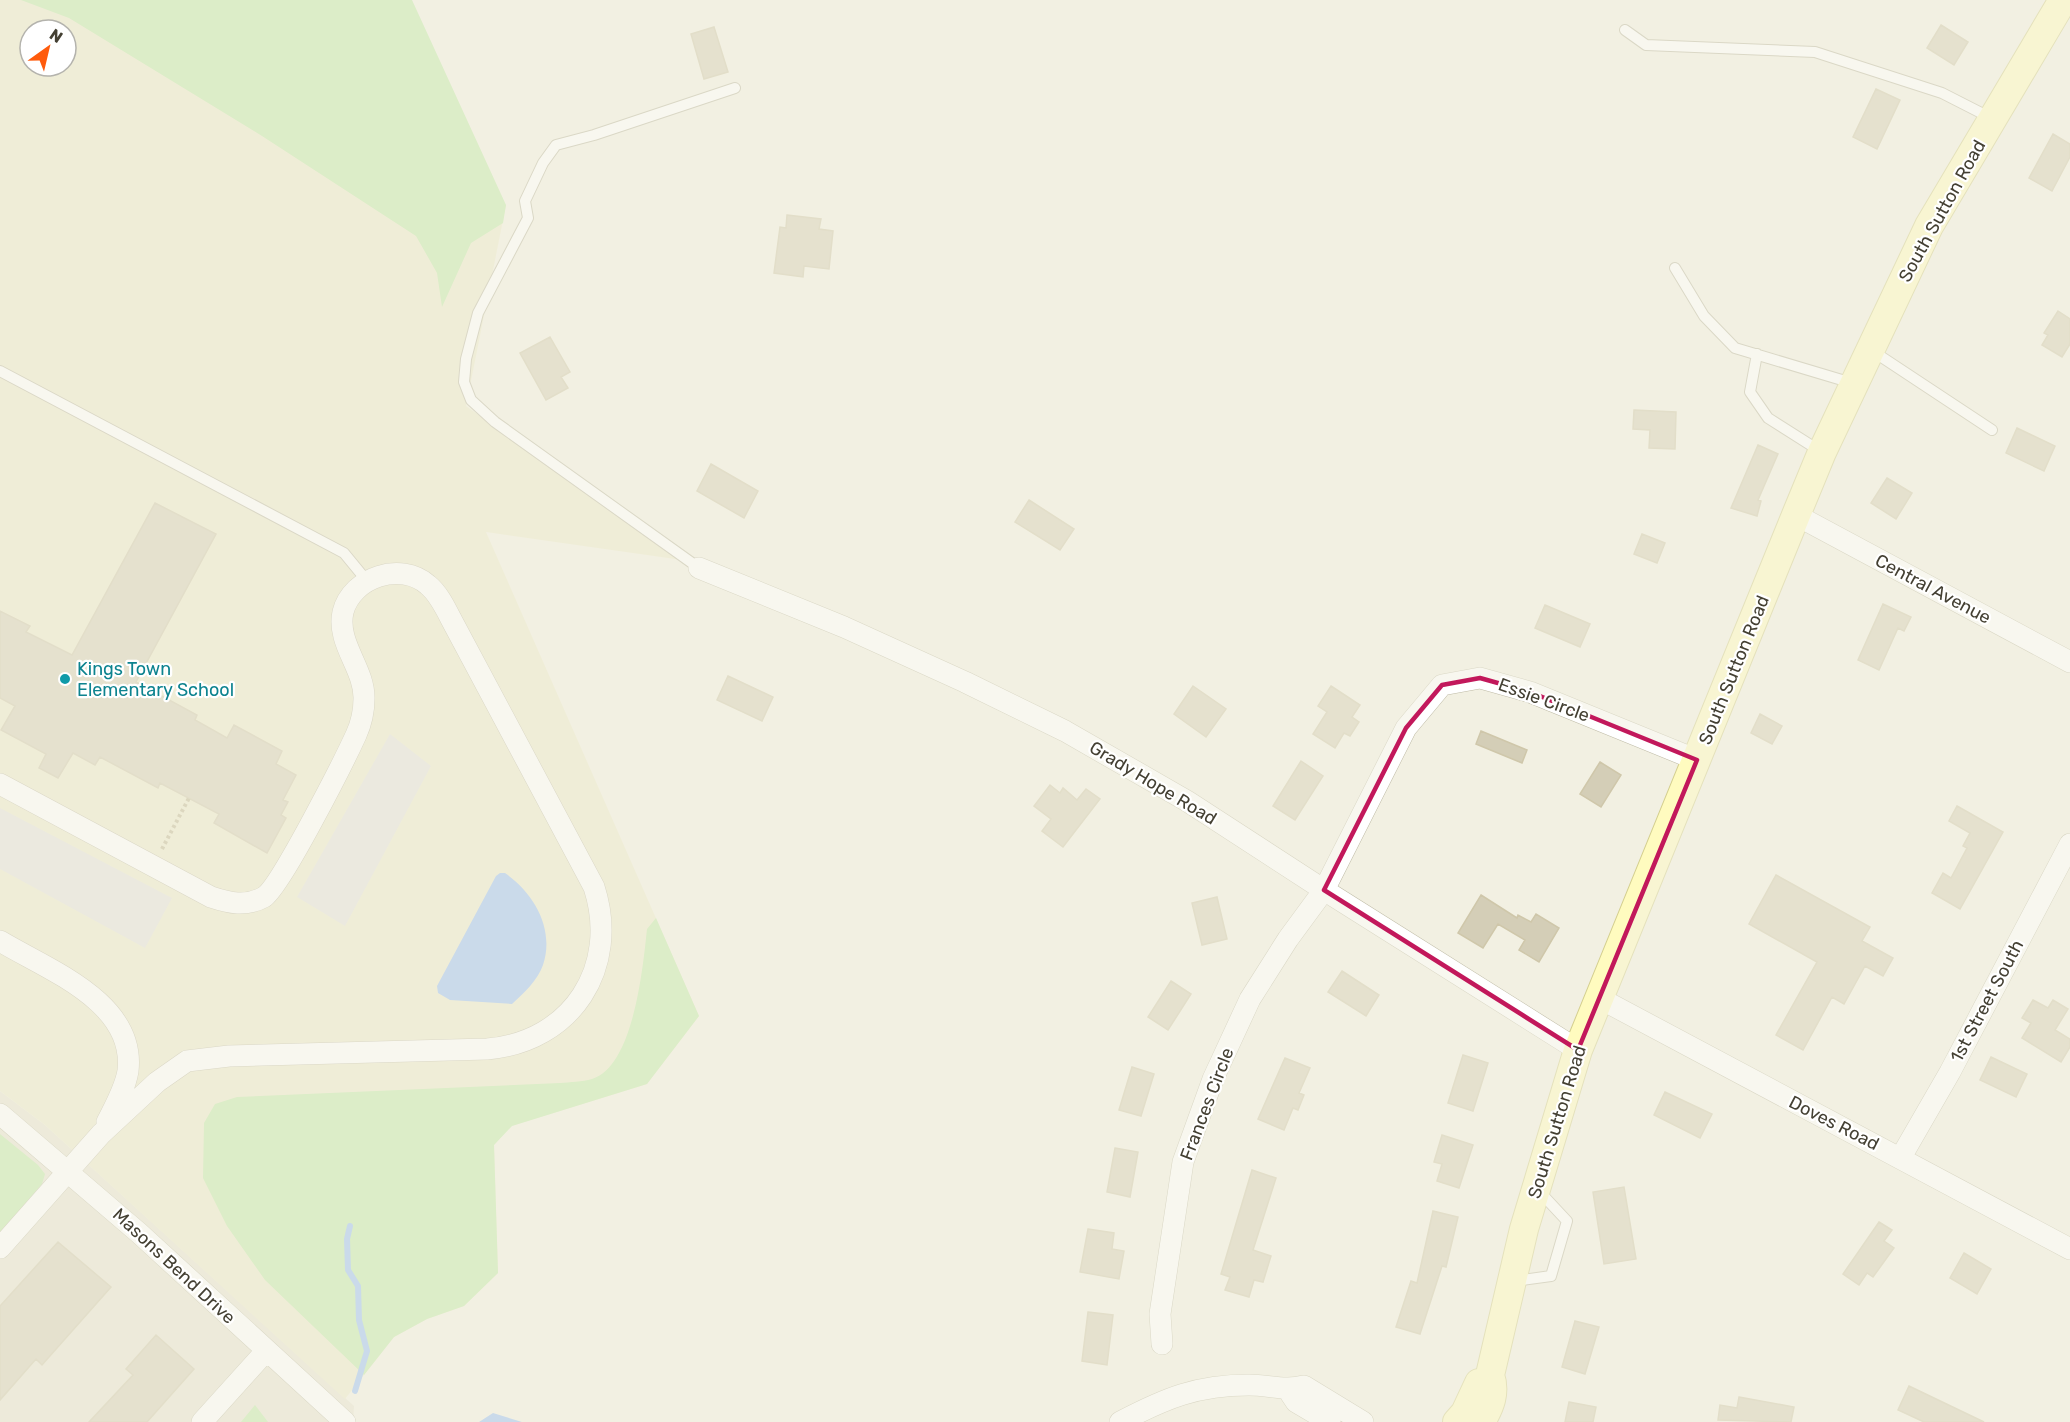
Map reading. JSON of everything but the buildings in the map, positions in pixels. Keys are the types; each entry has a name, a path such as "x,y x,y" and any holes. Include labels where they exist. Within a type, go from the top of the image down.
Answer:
{"main road":[{"name":"South Sutton Road","path":"1481,1422 1491,1405 1494,1387 1490,1375 1536,1188 1578,1050 1796,515 1822,452 1929,226 2063,0"},
{"name":"South Sutton Road","path":"1457,1422 1469,1406 1479,1382 1490,1375"}],"street":[{"name":"Central Avenue","path":"1796,515 2070,662"},
{"name":"Grady Hope Road","path":"699,568 844,627 965,681 1065,731 1187,801 1578,1050"},
{"path":"0,784 211,897 240,904 263,897 278,881 357,733 365,697 362,681 344,638 342,625 344,611 352,595 367,581 391,573 418,578 438,596 451,619 594,887 603,919 603,939 591,980 578,1001 560,1020 531,1039 504,1048 229,1056 187,1061 157,1082 101,1134 0,1248"},
{"name":"Essie Circle","path":"1324,890 1406,728 1442,685 1480,678 1530,692 1697,760"},
{"name":"1st Street South","path":"1901,1157 1950,1071 2070,844"},
{"name":"Frances Circle","path":"1162,1344 1160,1314 1183,1162 1213,1079 1250,999 1288,939 1324,890"},
{"path":"0,941 94,997 114,1017 126,1045 128,1072 101,1134"},
{"name":"Doves Road","path":"1599,998 2070,1248"},
{"name":"Masons Bend Drive","path":"0,1114 68,1170 345,1422"},
{"path":"202,1422 266,1351"},
{"path":"1120,1422 1169,1398 1201,1388 1252,1385 1288,1390 1304,1386 1363,1422"},
{"path":"1288,1390 1296,1402 1330,1422"}],"lane":[{"path":"1625,30 1646,45 1815,52 1942,93 1993,119"},
{"path":"699,568 495,422 471,400 464,382 466,359 478,313 498,272 523,232 528,218 525,201 543,163 556,145 670,111 735,88"},
{"path":"1675,268 1704,316 1735,348 1854,384"},
{"path":"1871,350 1992,430"},
{"path":"1757,354 1750,392 1768,418 1822,452"},
{"path":"0,371 344,553 367,581"},
{"path":"1512,1281 1551,1276 1567,1221 1536,1188"}],"path":[{"path":"162,849 189,798"}],"highlighted area":[{"path":"1480,678 1530,692 1697,760 1578,1050 1324,890 1406,728 1442,685"}],"shaded area":[{"path":"0,0 300,0 506,205 466,406 682,560 486,532 699,1016 647,1084 511,1126 494,1145 498,1273 464,1306 427,1319 394,1337 345,1399 45,1125 0,1091"},
{"path":"390,734 431,766 345,926 297,897"},
{"path":"0,808 172,898 145,948 0,869"},
{"path":"0,1091 45,1125 354,1406 353,1422 0,1422"}],"green space":[{"path":"21,0 412,0 506,205 503,223 471,243 442,307 437,273 416,236 262,136 78,24 78,18 69,18"},
{"path":"656,918 699,1016 647,1084 512,1126 494,1145 498,1273 464,1306 427,1319 394,1337 364,1375 265,1280 227,1226 203,1178 204,1123 215,1104 237,1097 560,1083 592,1079 606,1070 618,1055 627,1036 639,989 647,929"},
{"path":"0,1134 38,1165 45,1174 42,1184 0,1233"},
{"path":"255,1405 268,1422 241,1422"}],"water":[{"path":"505,873 525,891 539,913 546,938 546,952 541,971 512,1004 450,1000 438,993 437,986 496,876"},
{"path":"493,1413 522,1422 479,1422"}],"waterway":[{"path":"350,1226 347,1239 348,1270 358,1286 359,1320 367,1351 355,1391"}],"place":[{"name":"Kings Town Elementary School","path":"65,679"}]}
